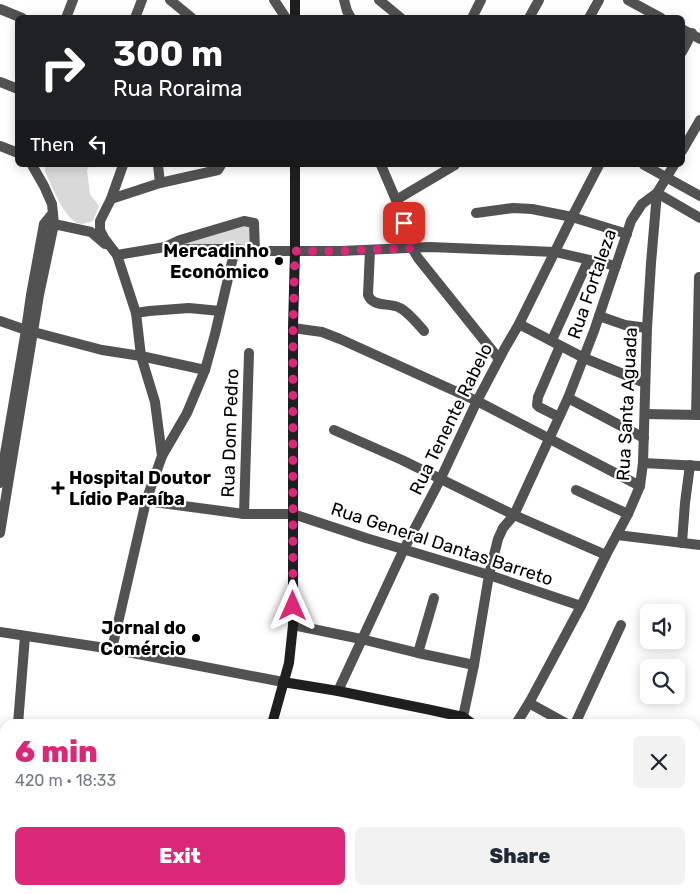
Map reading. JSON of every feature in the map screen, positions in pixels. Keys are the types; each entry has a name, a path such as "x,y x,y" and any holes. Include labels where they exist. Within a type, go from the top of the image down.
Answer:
{"main road":[{"path":"295,0 295,15"},
{"path":"273,719 289,663 293,624 295,167"},
{"path":"283,682 338,691 466,719"}],"street":[{"path":"67,15 73,0"},
{"path":"137,15 142,0"},
{"path":"170,0 188,15"},
{"path":"274,0 284,15"},
{"path":"344,0 350,15"},
{"path":"379,0 397,15"},
{"path":"474,15 482,0"},
{"path":"531,15 539,0"},
{"path":"591,15 599,0"},
{"path":"628,0 648,15"},
{"path":"0,9 15,15"},
{"path":"685,46 691,34"},
{"path":"0,82 15,88"},
{"path":"685,146 700,120"},
{"path":"0,146 15,152"},
{"path":"0,533 3,480 30,331 31,295 52,213 52,204 33,167"},
{"path":"122,167 111,199 100,221 100,230 117,254 136,313 141,356 155,402 162,456"},
{"path":"158,167 160,183"},
{"path":"111,199 160,183 218,170 220,167"},
{"path":"382,167 396,200 412,248 421,264 499,359"},
{"path":"396,200 452,167"},
{"name":"Rua Tenente Rabelo","path":"338,691 361,638 477,401 519,324 598,167"},
{"path":"648,167 700,196"},
{"name":"Rua Santa Aguada","path":"519,719 581,606 628,514 640,486 643,462 647,328 657,193 673,167"},
{"path":"657,193 700,218"},
{"name":"Rua Fortaleza","path":"463,717 489,575 498,539 503,528 514,515 568,398 599,316 631,221 642,204 657,193"},
{"path":"476,213 513,208 532,208 572,216 627,234"},
{"path":"165,247 180,240 249,221 254,223 255,251"},
{"path":"49,224 91,232 117,254 165,247 295,251 370,250 430,246 555,252 616,266"},
{"path":"112,649 146,501 162,456 187,413 205,370 235,249"},
{"path":"370,250 368,295 370,300 374,303 400,308 424,331"},
{"path":"560,416 539,407 537,405 538,397 556,343 588,261"},
{"path":"645,414 698,416 699,277"},
{"path":"136,313 189,308 220,311"},
{"path":"599,316 625,325 647,328"},
{"path":"0,321 102,350 141,356 205,370"},
{"path":"519,324 584,358 645,384"},
{"path":"293,328 322,332 340,338 477,401 640,486"},
{"name":"Rua Dom Pedro","path":"244,514 249,354"},
{"path":"568,398 644,438"},
{"path":"334,430 402,460 514,515 606,555"},
{"path":"643,462 697,466 685,503 682,543"},
{"path":"576,490 628,514"},
{"name":"Rua General Dantas Barreto","path":"146,501 244,514 293,514 489,575 581,606"},
{"path":"617,536 700,544"},
{"path":"418,653 434,598"},
{"path":"293,624 474,665"},
{"path":"577,719 621,625"},
{"path":"2,631 112,649 283,682"},
{"path":"18,719 26,636"},
{"path":"529,703 558,719"}],"shaded area":[{"path":"45,167 89,167 87,170 90,194 99,206 93,221 81,224 69,217 45,171"},
{"path":"249,221 255,251 186,249 180,240"}],"place":[{"name":"Mercadinho Econômico","path":"279,261"},
{"name":"Hospital Doutor Lídio Paraíba","path":"58,488"},
{"name":"Jornal do Comércio","path":"196,638"}],"route":[{"path":"293,606 293,328 295,251 412,248 404,223"}]}
